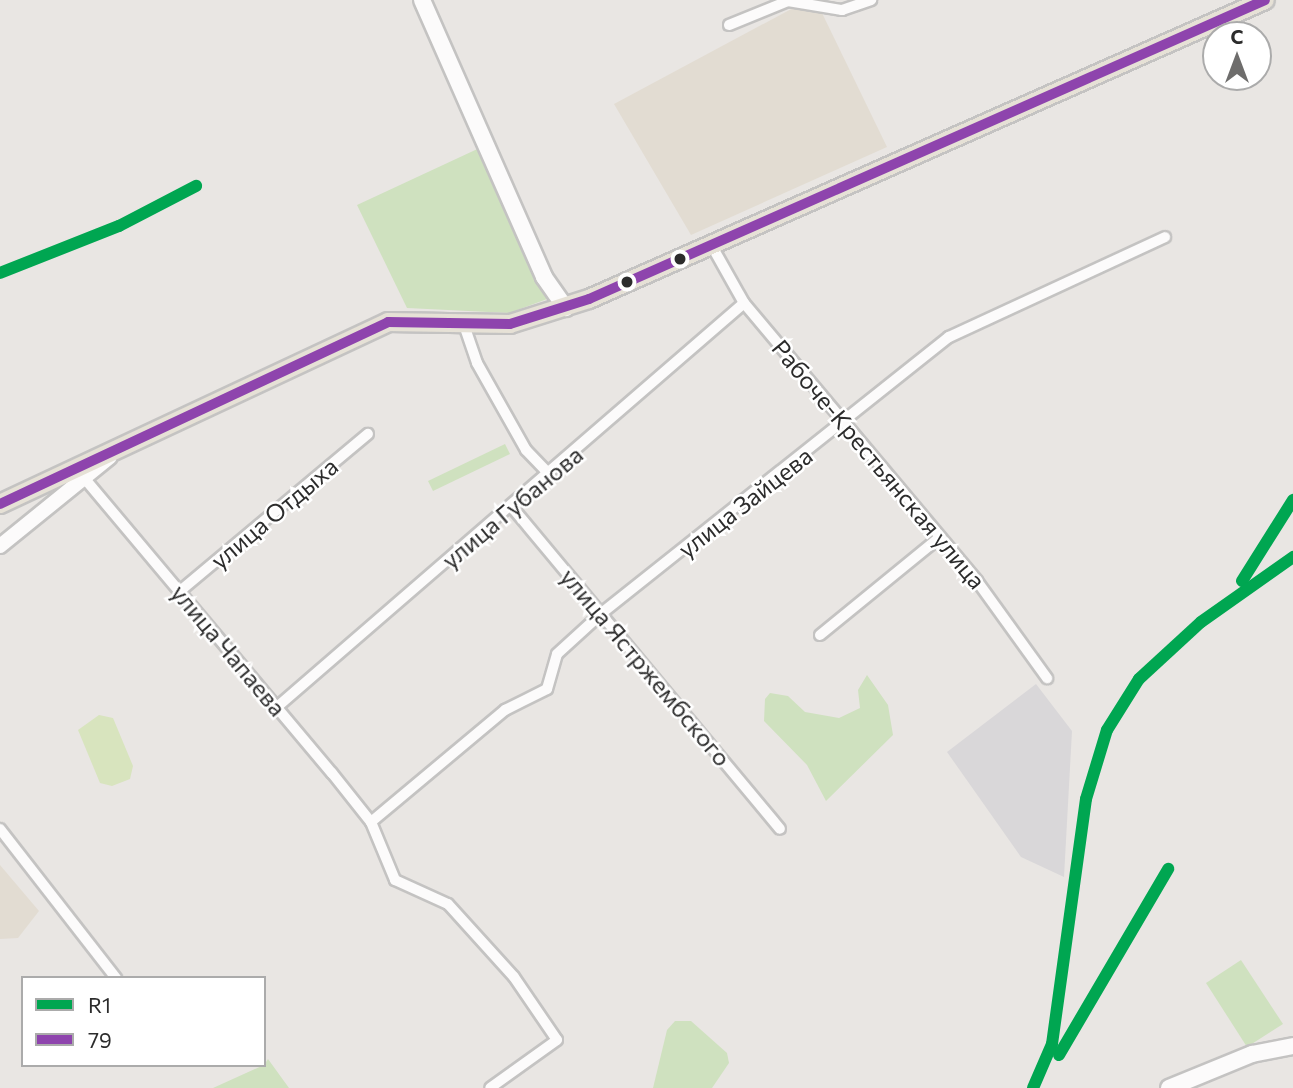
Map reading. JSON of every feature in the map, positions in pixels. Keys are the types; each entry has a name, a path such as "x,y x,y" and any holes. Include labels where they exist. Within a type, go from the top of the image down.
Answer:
{"main road":[{"path":"422,0 544,277 566,308"},
{"path":"0,504 80,474 118,451 388,322 510,324 566,308 713,248 1265,0"},
{"path":"1169,1088 1252,1054 1293,1046"}],"street":[{"path":"729,25 788,1 842,10 871,0"},
{"name":"улица Зайцева","path":"370,822 505,710 547,689 557,654 603,612 968,324 1166,237"},
{"name":"Рабоче-Крестьянская улица","path":"713,248 744,303 847,422 1047,678"},
{"name":"улица Губанова","path":"277,707 550,475 744,303"},
{"path":"463,322 477,363 520,439 550,475"},
{"name":"улица Отдыха","path":"180,592 368,434"},
{"path":"0,546 80,474"},
{"name":"улица Чапаева","path":"80,474 277,707 370,822 395,880 448,904 514,977 557,1040 490,1088"},
{"name":"улица Ястржембского","path":"511,506 603,612 780,829"},
{"path":"820,635 939,538"},
{"path":"0,829 114,976"}],"shaded area":[{"path":"795,7 822,13 887,147 691,235 614,104"},
{"path":"1036,684 1072,731 1064,877 1021,857 947,752"},
{"path":"0,865 39,911 18,938 0,939"}],"green space":[{"path":"486,145 550,298 509,313 407,308 357,205"},
{"path":"505,444 510,454 433,491 428,481"},
{"path":"867,675 888,705 893,735 826,801 807,765 764,721 765,699 770,693 788,696 805,712 839,718 860,708 858,690"},
{"path":"99,715 113,718 133,766 130,779 112,786 100,783 78,730"},
{"path":"1241,960 1283,1024 1247,1047 1206,983"},
{"path":"675,1021 691,1021 727,1053 729,1063 712,1088 653,1088 667,1030"},
{"path":"268,1059 289,1088 213,1088 260,1067 266,1067"}],"transit line":[{"name":"79","path":"0,504 388,322 510,324 589,299 1265,0"},
{"name":"R1","path":"0,273 119,226 196,186"},
{"name":"R1","path":"1242,581 1293,500"},
{"name":"R1","path":"1033,1088 1052,1044 1086,799 1107,730 1139,679 1201,622 1293,557"},
{"name":"R1","path":"1059,1055 1168,869"}]}
